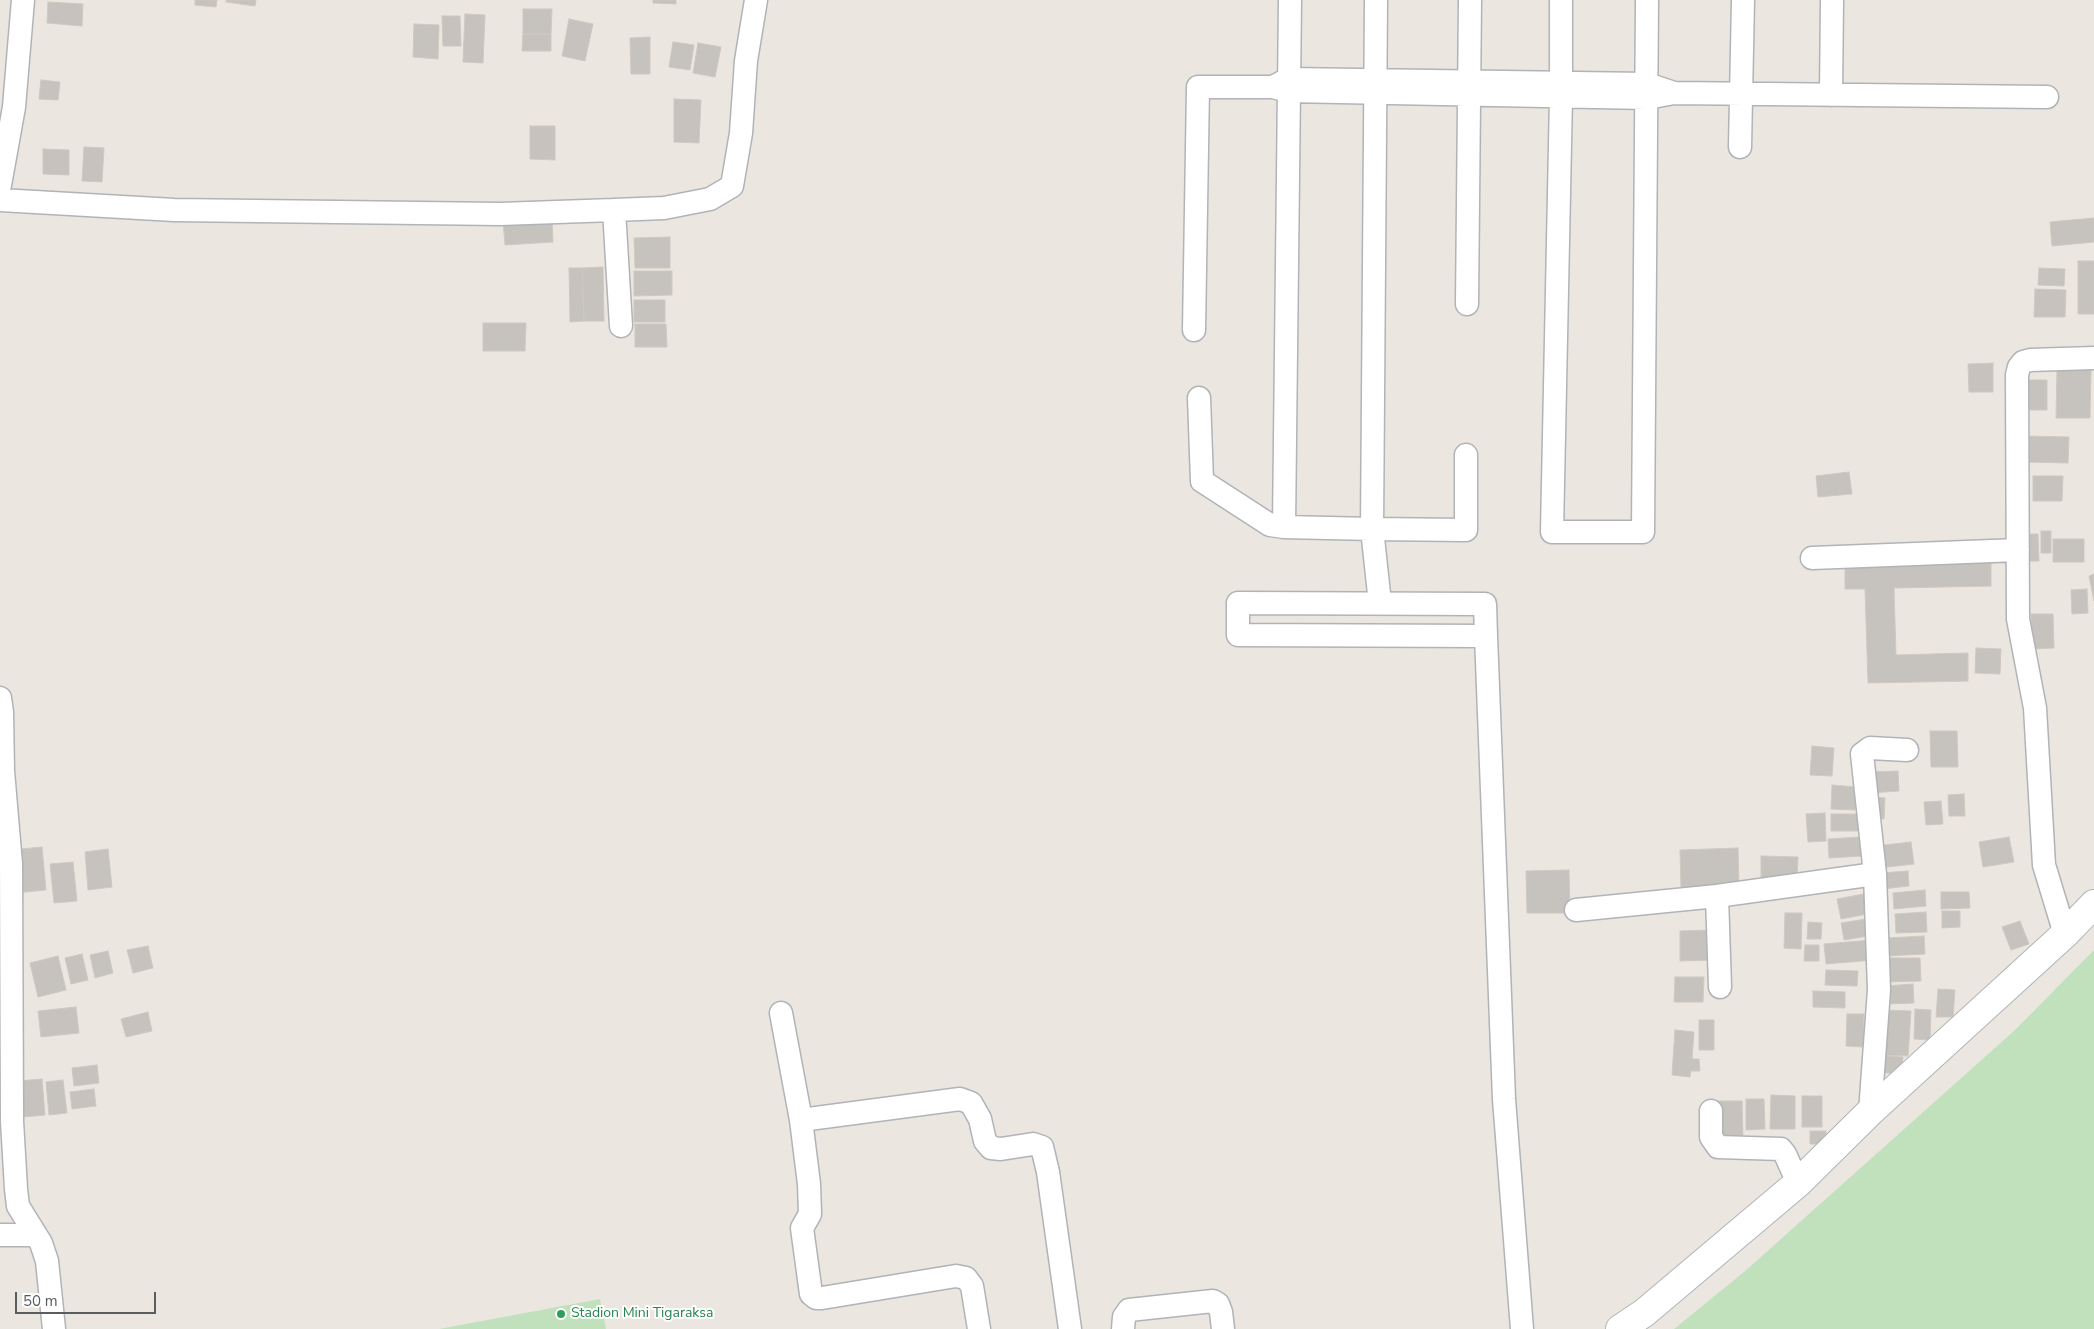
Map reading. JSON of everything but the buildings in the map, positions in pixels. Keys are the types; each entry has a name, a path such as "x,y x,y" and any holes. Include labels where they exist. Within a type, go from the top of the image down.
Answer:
{"street":[{"path":"0,185 14,107 23,0"},
{"path":"0,200 174,210 500,214 664,208 710,199 732,186 742,133 746,61 756,0"},
{"path":"1284,526 1283,86 1290,0"},
{"path":"1376,0 1372,529 1380,603"},
{"path":"1467,304 1470,0"},
{"path":"1561,0 1561,90 1552,532 1644,532 1647,0"},
{"path":"1740,147 1743,0"},
{"path":"1831,95 1832,0"},
{"path":"1194,330 1198,87 1469,88 1674,93 2047,97"},
{"path":"614,210 621,326"},
{"path":"2064,934 2044,865 2035,708 2018,619 2019,367 2023,362 2030,360 2094,358"},
{"path":"1199,398 1202,481 1270,525 1466,530 1466,455"},
{"path":"1812,558 2018,550"},
{"path":"1486,636 1238,635 1238,602 1485,604 1504,1099 1522,1329"},
{"path":"0,698 6,864 13,957 12,1121 16,1189 18,1206 41,1243 48,1261 54,1329"},
{"path":"1870,1112 1879,990 1875,874 1862,754 1870,748 1907,750"},
{"path":"1576,910 1717,896 1875,874"},
{"path":"1717,896 1720,987"},
{"path":"1620,1329 1644,1313 1798,1183 1870,1112 2064,934 2094,904"},
{"path":"781,1013 801,1120 810,1206 810,1214 803,1223 802,1233 811,1294 816,1298 822,1298 956,1276 966,1278 972,1286 979,1329"},
{"path":"801,1120 960,1099 971,1103 980,1119 985,1141 991,1148 1001,1149 1033,1144 1042,1147 1045,1155 1070,1329"},
{"path":"1711,1111 1711,1137 1718,1147 1781,1149 1798,1183"},
{"path":"0,1235 35,1235"},
{"path":"1123,1329 1124,1317 1129,1310 1213,1301 1218,1304 1221,1312 1223,1329"}],"green space":[{"path":"2094,950 2094,1329 1674,1329 1744,1272 2015,1030"},
{"name":"Stadion Mini Tigaraksa","path":"600,1299 606,1329 439,1329"}],"place":[{"name":"Stadion Mini Tigaraksa","path":"561,1314"}]}
